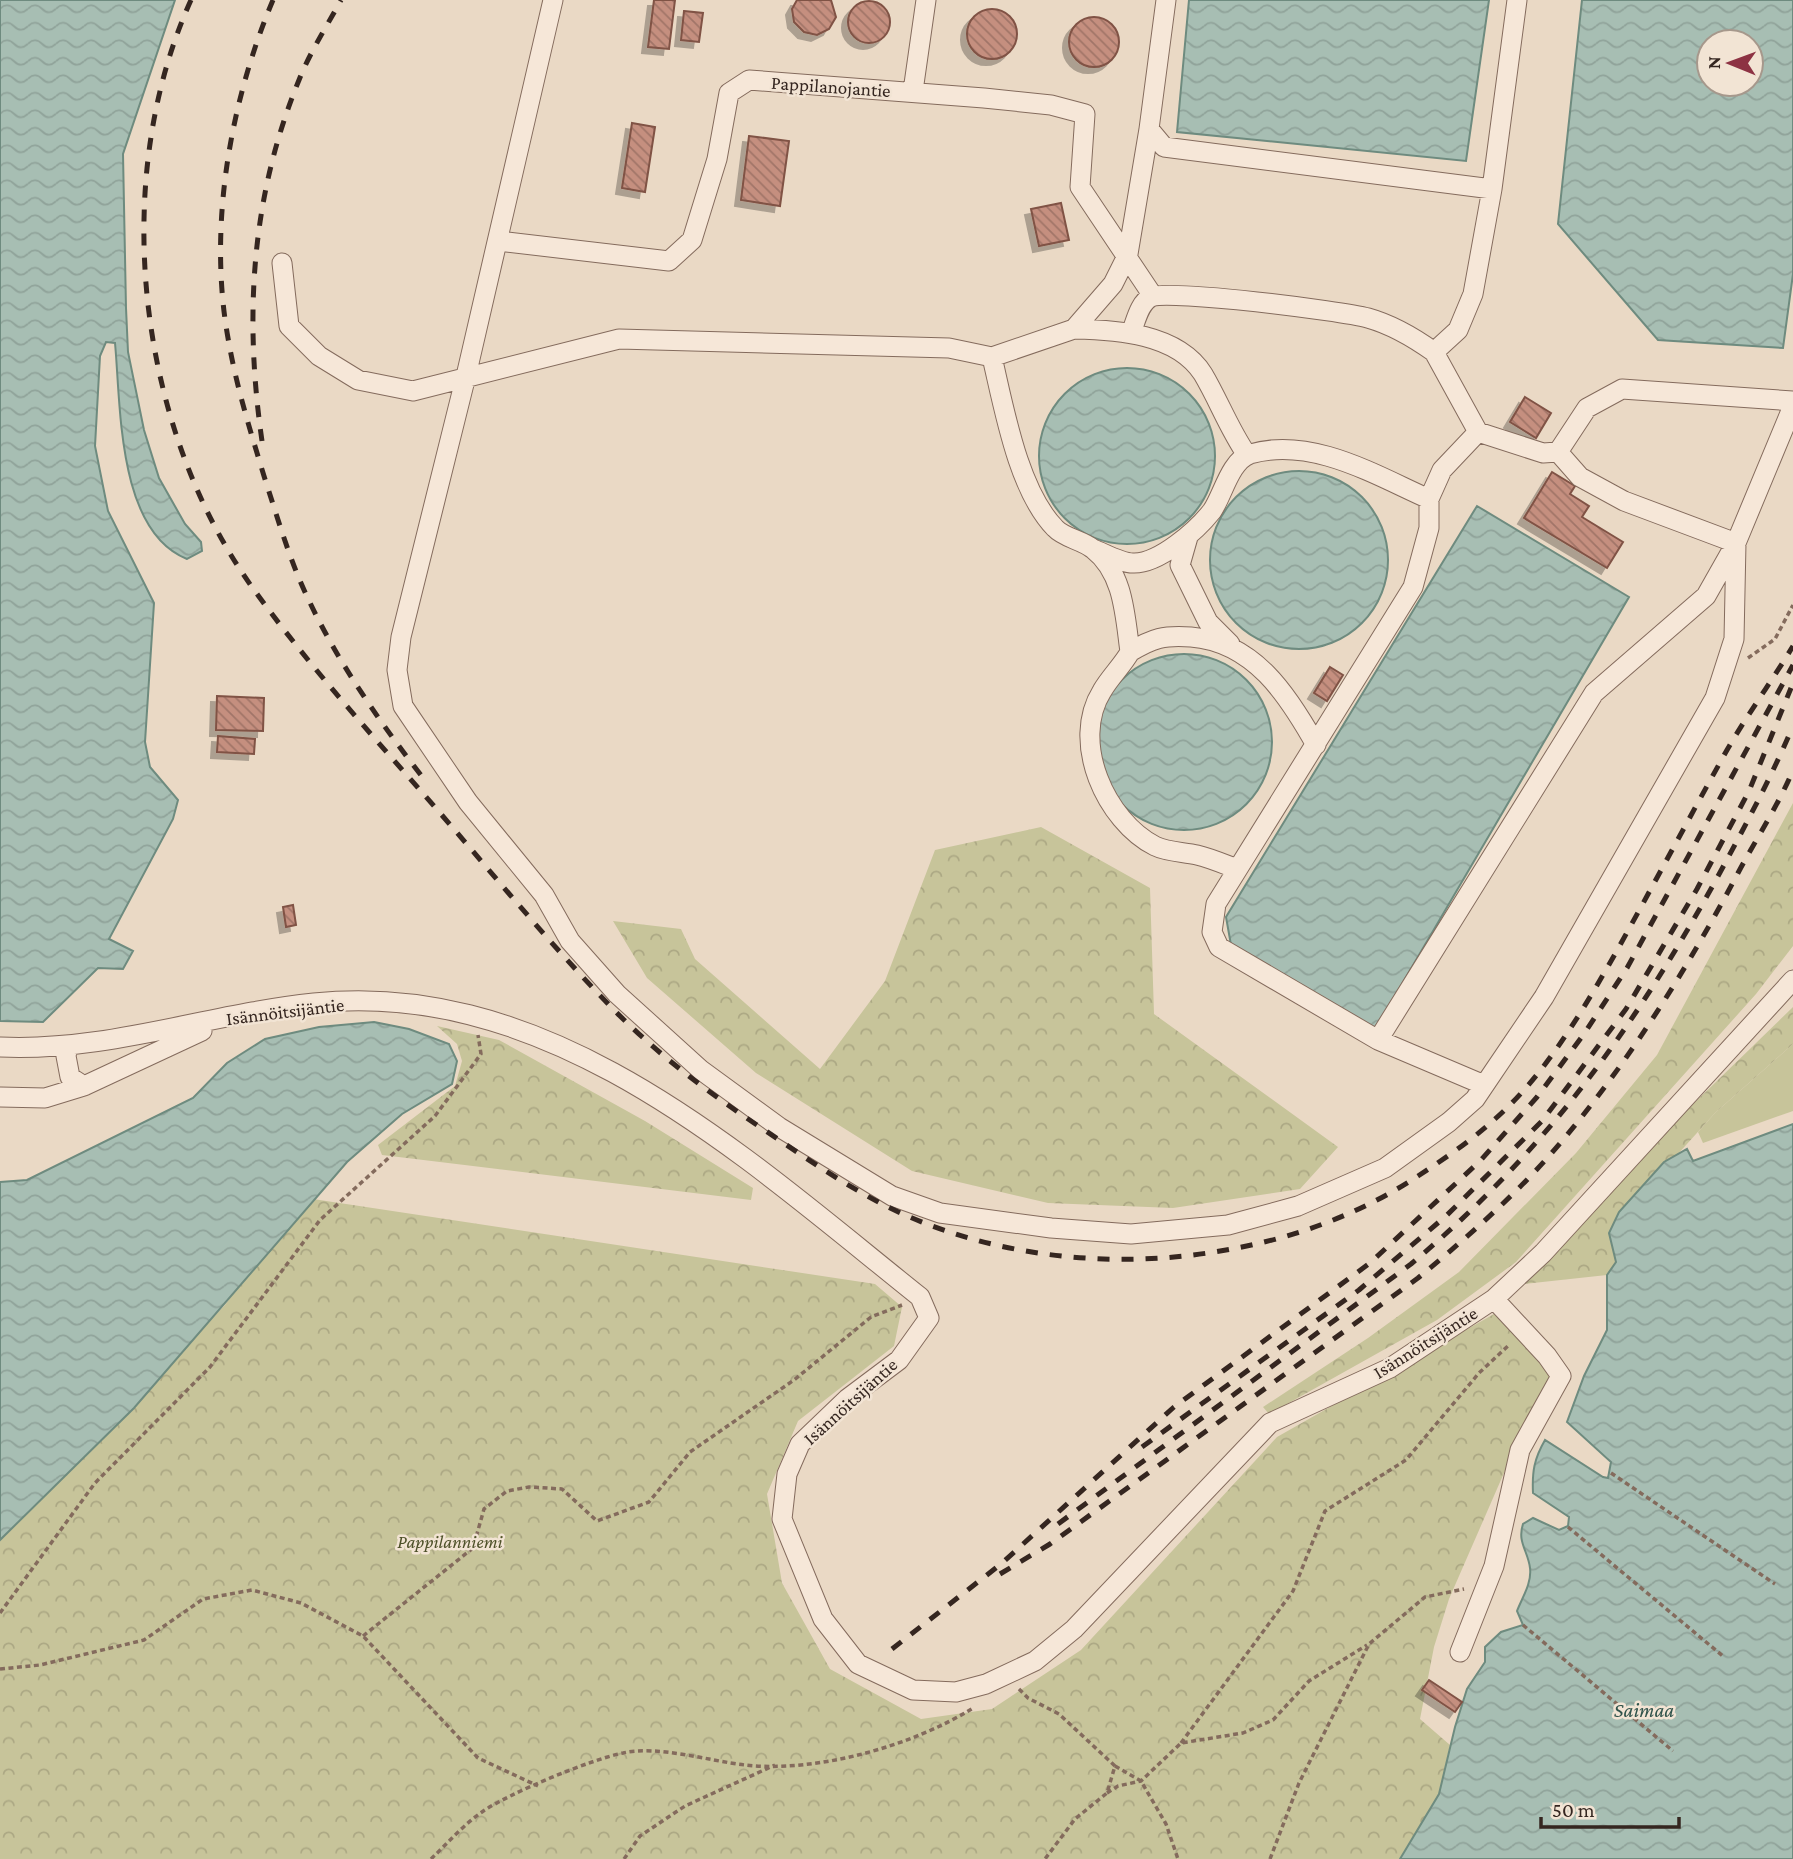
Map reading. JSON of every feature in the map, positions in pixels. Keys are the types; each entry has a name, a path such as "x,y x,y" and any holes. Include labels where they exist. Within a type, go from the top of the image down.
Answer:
{"street":[{"path":"553,0 466,376 401,637 397,670 403,706 468,802 544,895 570,941 617,994 701,1070 779,1127 892,1196 940,1213 1051,1228 1130,1234 1228,1225 1298,1206 1385,1168 1449,1122 1475,1099 1550,985 1708,710 1734,639 1736,543"},
{"path":"913,91 926,0"},
{"path":"1074,329 1113,284 1128,254 1149,129 1166,0"},
{"path":"1434,352 1458,330 1473,294 1492,189 1517,0"},
{"name":"Pappilanojantie","path":"498,241 669,261 692,240 717,159 729,93 749,80 913,91 1051,105 1085,114 1080,187 1128,254 1153,296"},
{"path":"1149,129 1164,146 1492,189"},
{"path":"282,263 289,326 319,356 358,380 413,391 619,340 949,348 992,357 1074,329 1131,333 1142,335 1176,351 1201,371 1232,434 1247,455"},
{"path":"1131,333 1143,303 1153,296 1220,298 1367,318 1407,333 1434,352 1478,432 1543,453 1558,452"},
{"path":"992,357 1004,411 1033,496 1055,529 1093,549 1134,564 1160,555 1188,537 1212,510 1232,473 1247,455 1272,450 1320,455 1345,461 1429,499"},
{"path":"1378,1040 1594,693 1706,596 1736,543 1793,404 1622,389 1587,408 1558,452"},
{"path":"1478,432 1441,470 1429,499 1429,528 1413,587 1216,904 1212,932 1219,947 1378,1040 1484,1085"},
{"path":"1558,452 1580,477 1624,500 1736,543"},
{"path":"1188,537 1180,565 1208,622 1236,649 1264,670 1293,704 1316,745"},
{"path":"1093,549 1114,575 1122,597 1130,652"},
{"path":"1236,649 1207,639 1179,636 1152,638 1130,652 1101,692 1092,722 1091,761 1110,802 1127,828 1157,848 1199,855 1237,869"},
{"name":"Isännöitsijäntie","path":"0,1047 68,1046 134,1037 238,1015 315,1003 390,1002 475,1016 571,1051 643,1089 766,1176 920,1297 929,1318 899,1360 847,1399 800,1444 787,1474 782,1519 823,1619 858,1664 913,1690 956,1692 986,1684 1035,1661 1074,1629 1270,1423 1390,1367 1494,1299 1543,1253 1793,980"},
{"path":"0,1097 45,1098 84,1086 238,1015"},
{"path":"68,1046 66,1056 70,1077 84,1086"},
{"path":"1460,1652 1498,1553 1520,1450 1561,1376 1494,1299"}],"path":[{"path":"1723,674 1775,639 1793,605"},
{"path":"0,1613 95,1483 210,1367 320,1220 435,1116 481,1054 475,1016"},
{"path":"362,1636 474,1548 484,1509 507,1491 529,1487 562,1489 597,1521 649,1502 690,1452 794,1380 871,1317 920,1297"},
{"path":"1045,1859 1075,1819 1118,1786 1141,1782 1181,1743 1293,1591 1325,1511 1406,1460 1479,1373 1508,1345 1527,1334"},
{"path":"1611,1473 1775,1584"},
{"path":"1568,1527 1724,1657"},
{"path":"1181,1743 1243,1733 1273,1720 1309,1681 1369,1644 1425,1597 1487,1585"},
{"path":"0,1669 40,1665 144,1640 202,1599 252,1590 302,1603 362,1636 478,1758 538,1786"},
{"path":"1523,1625 1673,1751"},
{"path":"1270,1859 1299,1783 1369,1644"},
{"path":"1011,1672 1014,1684 1028,1698 1059,1714 1115,1766 1141,1782 1166,1824 1178,1859"},
{"path":"431,1859 482,1812 538,1786 625,1752 749,1765 841,1759 899,1744 959,1717 982,1703"},
{"path":"624,1859 640,1836 685,1806 777,1764"},
{"path":"1107,1793 1115,1766"}],"green space":[{"path":"1793,803 1793,946 1756,994 1516,1262 1437,1320 1269,1414 1263,1407 1368,1338 1459,1272 1576,1153 1657,1055"},
{"path":"1041,827 1150,888 1154,1014 1338,1147 1300,1189 1173,1208 1048,1203 912,1171 756,1073 647,978 613,921 681,929 695,959 820,1069 885,981 935,850"},
{"path":"1793,1007 1793,1044 1715,1113 1677,1155 1664,1162 1619,1212 1609,1233 1616,1262 1607,1275 1524,1284 1621,1177"},
{"path":"437,1026 499,1040 645,1121 753,1188 751,1200 382,1155 378,1145 455,1086 462,1061 457,1044"},
{"path":"1793,1044 1793,1111 1703,1143 1698,1132 1715,1113"},
{"name":"Pappilanniemi","path":"313,1199 875,1284 902,1307 894,1346 798,1421 767,1494 782,1583 830,1669 921,1719 992,1709 1081,1650 1277,1437 1494,1314 1556,1377 1514,1450 1449,1599 1434,1647 1420,1719 1450,1745 1439,1794 1400,1859 0,1859 0,1540 225,1305 246,1276"}],"water":[{"path":"0,0 175,0 123,154 128,352 144,430 159,478 185,524 201,542 202,551 187,559 164,544 147,522 135,495 127,464 115,343 106,342 100,356 95,446 108,511 154,603 145,742 150,767 178,800 173,819 109,939 133,951 123,969 98,968 43,1022 0,1021"},
{"path":"1189,0 1489,0 1466,161 1177,132"},
{"path":"1582,0 1793,0 1793,274 1783,348 1658,340 1558,224"},
{"path":"1127,368 1161,374 1190,393 1209,422 1215,456 1209,490 1190,519 1161,538 1127,544 1093,538 1064,519 1045,490 1039,456 1045,422 1064,393 1093,374"},
{"path":"1299,471 1333,478 1362,497 1381,526 1388,560 1381,594 1362,623 1333,642 1299,649 1265,642 1236,623 1217,594 1210,560 1217,526 1236,497 1265,478"},
{"path":"1477,506 1629,597 1375,1030 1231,945 1226,917"},
{"path":"1184,654 1218,661 1246,680 1265,708 1272,742 1265,776 1246,804 1218,823 1184,830 1150,823 1122,804 1103,776 1096,742 1103,708 1122,680 1150,661"},
{"path":"374,1022 409,1029 449,1044 457,1061 452,1084 402,1114 347,1162 134,1408 0,1540 0,1182 27,1180 193,1098 227,1063 265,1039 319,1027"},
{"name":"Saimaa","path":"1793,1124 1793,1859 1400,1859 1439,1794 1455,1727 1467,1689 1485,1662 1485,1647 1501,1632 1523,1625 1517,1611 1530,1574 1521,1536 1523,1524 1533,1518 1559,1530 1568,1526 1569,1517 1533,1493 1534,1466 1545,1440 1608,1478 1611,1462 1567,1422 1584,1376 1607,1330 1607,1275 1616,1262 1609,1233 1619,1212 1664,1162 1687,1149 1693,1161"}],"building":[{"path":"654,0 675,0 669,49 648,47"},
{"path":"797,0 831,0 836,17 829,29 817,35 804,32 794,22 792,9"},
{"path":"869,1 884,7 890,22 884,37 869,43 854,37 848,22 854,7"},
{"path":"992,9 1010,16 1017,34 1010,52 992,59 974,52 967,34 974,16"},
{"path":"684,11 703,13 699,42 681,40"},
{"path":"1094,17 1112,24 1119,42 1112,60 1094,67 1076,60 1069,42 1076,24"},
{"path":"632,123 655,127 645,192 622,188"},
{"path":"749,136 789,141 780,206 741,200"},
{"path":"1061,203 1069,240 1039,246 1031,209"},
{"path":"1525,397 1551,413 1536,438 1510,422"},
{"path":"1552,472 1575,486 1570,494 1589,506 1582,517 1623,542 1607,568 1524,518"},
{"path":"1330,667 1343,675 1327,701 1314,693"},
{"path":"217,696 264,698 263,731 216,730"},
{"path":"218,736 255,739 254,754 217,752"},
{"path":"293,905 296,925 286,927 283,907"},
{"path":"1429,1680 1462,1702 1455,1712 1422,1690"}],"railway":[{"path":"191,0 165,71 150,145 144,223 148,301 161,378 182,453 213,523 252,587 324,680 574,968 634,1030 670,1061 746,1118 852,1187 916,1220 951,1233 1024,1251 1099,1259 1174,1257 1239,1248 1301,1232 1361,1208 1418,1176 1495,1119 1530,1083 1561,1042 1615,954 1727,750 1793,646"},
{"path":"273,0 245,80 227,166 221,253 222,296 231,356 264,476 289,552 310,603 354,682 424,779"},
{"path":"262,441 253,349 253,303 261,213 270,168 299,80 341,0"},
{"path":"892,1649 1001,1564 1174,1407 1370,1263 1480,1161 1537,1097 1584,1034 1627,968 1793,665"},
{"path":"1142,1447 1359,1290 1446,1216 1542,1121 1626,1009 1697,889 1749,791 1791,688"},
{"path":"1058,1524 1411,1264 1504,1177 1583,1086 1653,987 1727,859 1793,726"},
{"path":"1000,1574 1050,1544 1418,1278 1519,1188 1577,1123 1652,1020 1718,910 1793,770"}]}
